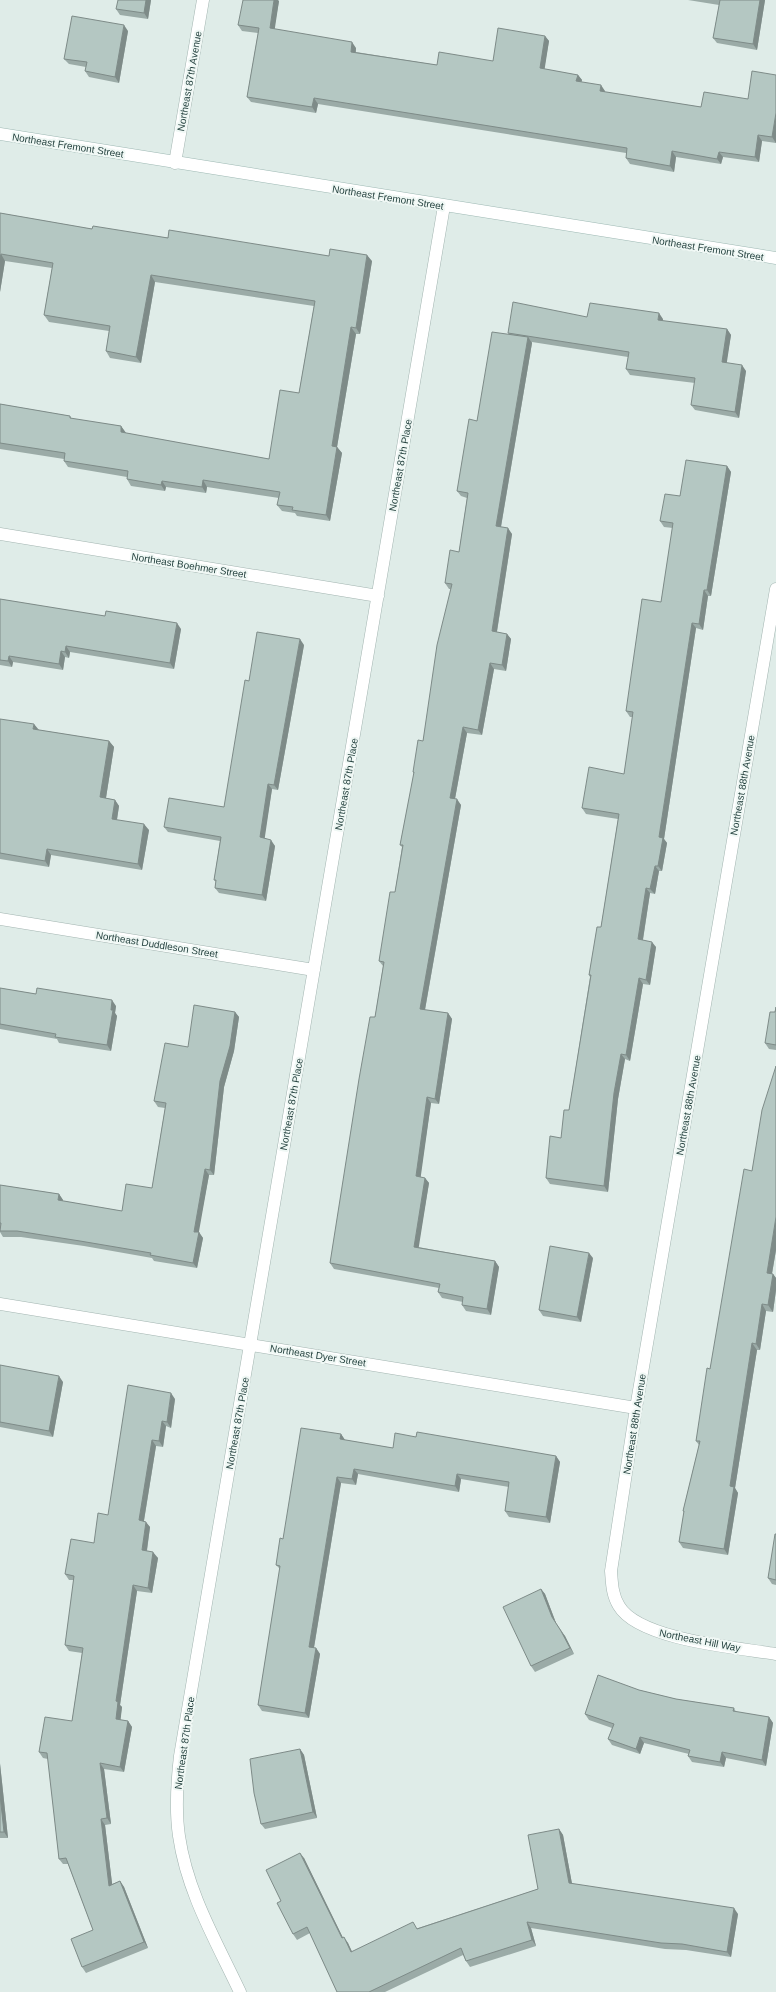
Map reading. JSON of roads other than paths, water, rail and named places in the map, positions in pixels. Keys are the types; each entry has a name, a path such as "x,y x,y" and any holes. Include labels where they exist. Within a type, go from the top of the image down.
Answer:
{"street":[{"name":"Northeast 87th Avenue","path":"175,163 203,0"},
{"name":"Northeast Fremont Street","path":"0,134 776,258"},
{"name":"Northeast 87th Place","path":"240,1992 192,1890 184,1865 178,1834 176,1796 180,1756 444,206"},
{"name":"Northeast Boehmer Street","path":"0,534 378,596"},
{"name":"Northeast 88th Avenue","path":"628,1616 619,1607 612,1589 611,1571 636,1408 776,589"},
{"name":"Northeast Duddleson Street","path":"0,918 314,970"},
{"name":"Northeast Dyer Street","path":"0,1304 636,1408"},
{"name":"Northeast Hill Way","path":"628,1616 649,1629 681,1638 776,1654"}]}
